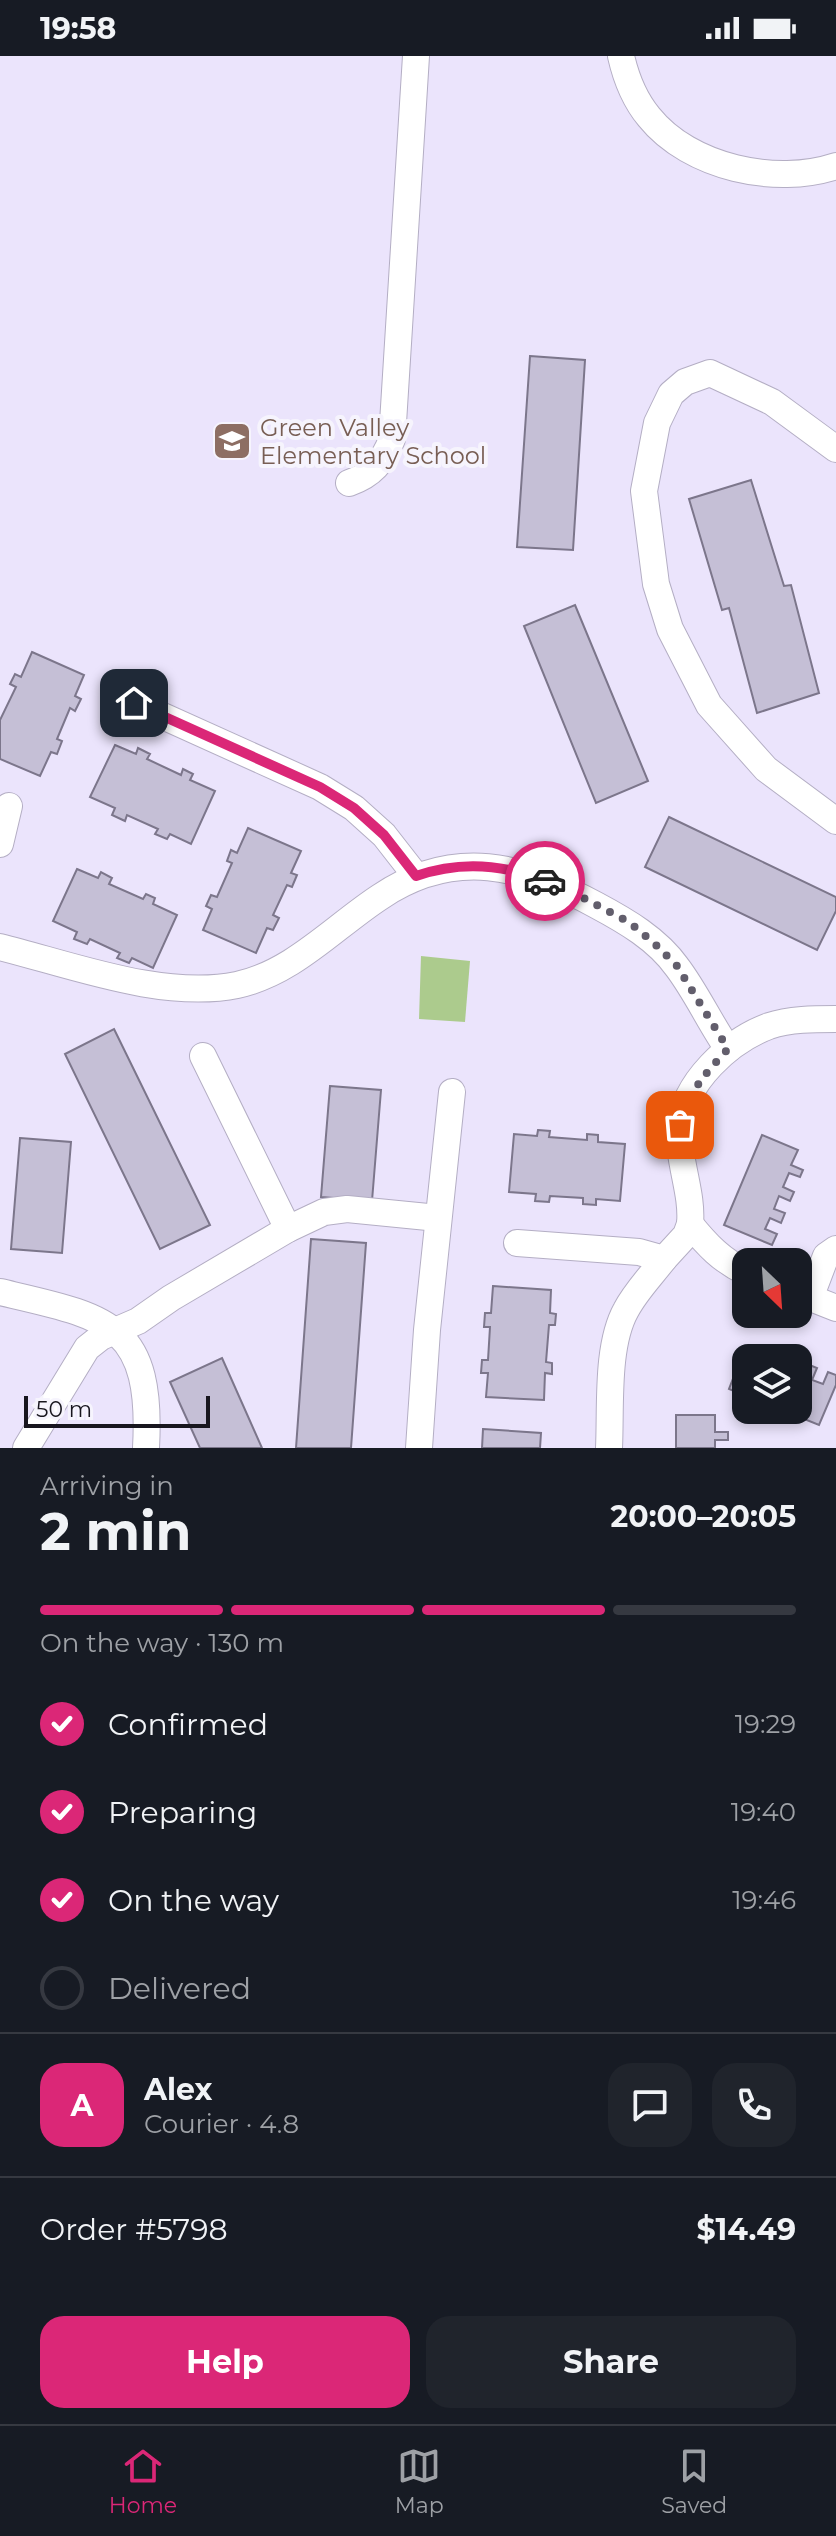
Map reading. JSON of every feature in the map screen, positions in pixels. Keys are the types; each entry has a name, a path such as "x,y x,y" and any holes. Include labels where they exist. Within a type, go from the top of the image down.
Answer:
{"street":[{"path":"349,483 377,468 386,456 392,439 416,56"},
{"path":"621,56 636,100 650,119 674,140 701,155 760,173 791,175 836,166"},
{"path":"836,449 772,402 710,373 685,382 671,394 657,423 644,491 656,584 670,629 709,705 766,769 836,821"},
{"path":"134,703 320,787 354,808 384,835 416,876"},
{"path":"0,844 9,806"},
{"path":"0,947 125,979 209,990 242,984 273,972 316,946 381,896 416,876 460,866 492,866 525,873 578,895 629,922 677,966 728,1049"},
{"path":"609,1448 615,1347 624,1313 637,1292 686,1235 690,1224 680,1149 680,1125 687,1101 699,1080 728,1049 748,1035 772,1025 805,1019 836,1019"},
{"path":"203,1056 288,1229"},
{"path":"419,1448 452,1092"},
{"path":"26,1448 87,1348 101,1337 138,1321 288,1229 324,1212 347,1209 438,1218"},
{"path":"690,1224 709,1247 732,1265"},
{"path":"517,1243 639,1252 664,1259"},
{"path":"812,1281 826,1256 836,1249"},
{"path":"0,1292 81,1311 115,1331 131,1349 142,1369 146,1390 146,1448"},
{"path":"812,1299 836,1308"}],"green space":[{"path":"421,956 470,961 465,1022 419,1019"}],"building":[{"path":"530,356 585,360 573,550 517,547"},
{"path":"751,480 784,586 791,585 819,693 757,713 729,608 722,610 689,499"},
{"path":"575,605 648,781 596,803 524,626"},
{"path":"32,652 84,675 75,696 81,699 75,711 70,708 57,739 62,741 57,754 51,752 40,776 0,759 0,720 16,687 10,684 15,674 21,677"},
{"path":"115,745 136,754 138,748 150,754 147,759 181,775 183,769 193,774 190,780 215,791 191,844 170,834 167,839 155,834 158,829 127,815 125,821 112,815 115,808 90,797"},
{"path":"669,817 836,897 836,911 817,950 645,867"},
{"path":"248,828 301,851 291,873 297,875 292,887 287,885 273,915 279,918 273,930 267,928 256,953 203,930 212,909 206,906 211,895 217,897 232,863 227,861 231,850 237,853"},
{"path":"77,869 98,878 101,872 112,878 109,884 143,899 146,894 155,898 153,904 177,915 153,968 132,958 129,963 117,958 120,953 90,939 87,944 74,939 77,932 53,921"},
{"path":"114,1029 210,1225 160,1249 65,1054"},
{"path":"330,1086 381,1090 372,1201 321,1197"},
{"path":"538,1130 550,1131 549,1137 587,1140 587,1134 598,1135 598,1142 625,1144 620,1201 596,1199 596,1205 583,1204 583,1198 550,1196 549,1202 535,1201 536,1194 509,1192 514,1134 537,1136"},
{"path":"762,1135 798,1150 791,1165 803,1170 800,1177 789,1173 783,1187 794,1192 790,1201 779,1196 774,1209 785,1213 781,1223 770,1218 765,1229 777,1234 772,1245 724,1225"},
{"path":"20,1138 71,1142 62,1253 11,1249"},
{"path":"311,1239 366,1243 351,1448 296,1448"},
{"path":"493,1286 551,1290 550,1313 556,1314 555,1325 549,1325 546,1362 552,1363 552,1374 545,1373 544,1400 486,1397 488,1373 481,1373 482,1360 488,1360 490,1327 484,1327 485,1313 491,1313"},
{"path":"222,1358 262,1448 200,1448 170,1382"},
{"path":"828,1372 836,1375 836,1385 819,1425 812,1422 812,1380 823,1384"},
{"path":"676,1415 715,1415 715,1432 728,1432 728,1440 715,1440 715,1448 676,1448"},
{"path":"483,1429 541,1433 540,1448 482,1448"}],"way so far":[{"path":"545,881 629,922 654,943 677,966 728,1049 699,1080 687,1101 680,1125"}],"place":[{"name":"Green Valley Elementary School","path":"232,441"}],"route":[{"path":"134,703 320,787 354,808 384,835 416,876 460,866 492,866 545,881"}]}
